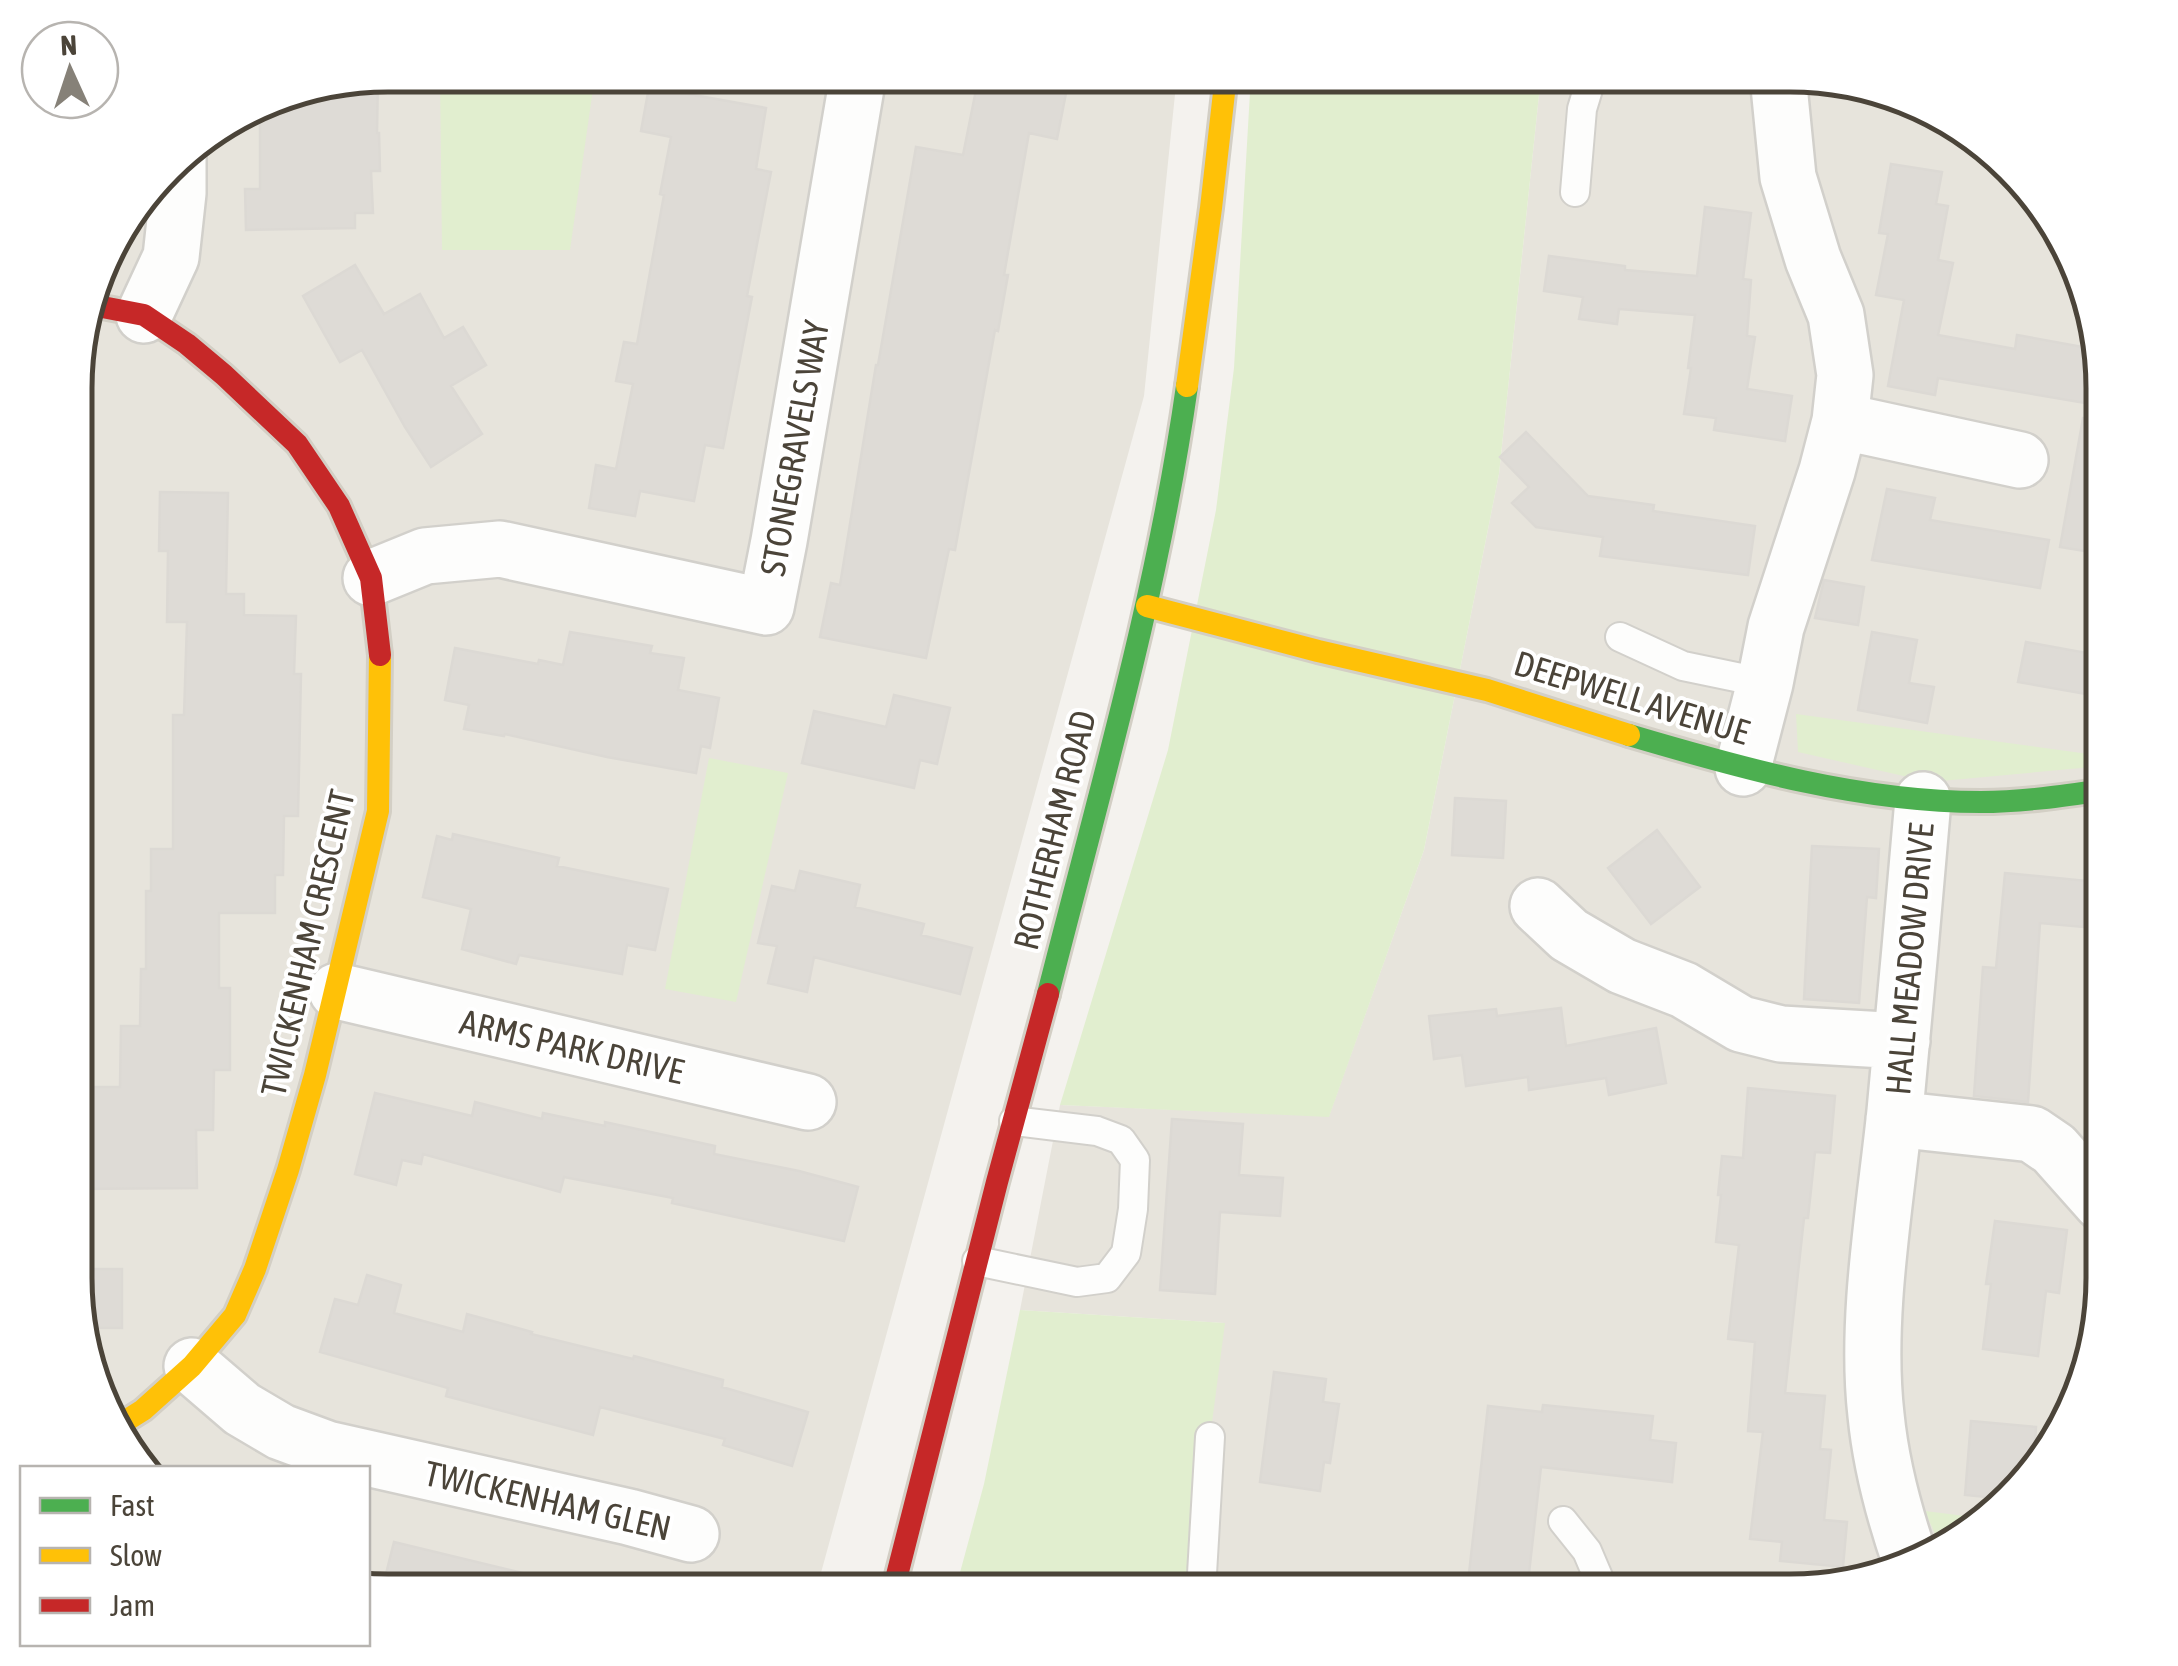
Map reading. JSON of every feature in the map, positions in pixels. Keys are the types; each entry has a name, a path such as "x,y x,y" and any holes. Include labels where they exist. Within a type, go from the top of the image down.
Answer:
{"street":[{"name":"STONEGRAVELS WAY","path":"371,578 425,556 500,549 766,607 855,93"},
{"name":"ROTHERHAM ROAD","path":"897,1573 1147,606 1180,430 1224,93"},
{"path":"1743,768 1776,627 1828,472 1840,421 1845,375 1836,315 1813,260 1788,177 1780,93"},
{"path":"118,310 170,256 178,181"},
{"name":"TWICKENHAM CRESCENT","path":"118,310 187,344 297,444 339,506 371,578 382,667 378,811 337,991 288,1170 234,1314 192,1366 129,1419"},
{"path":"1840,421 2020,460"},
{"name":"DEEPWELL AVENUE","path":"1147,606 1482,689 1743,768 1862,794 1998,803 2086,793"},
{"name":"HALL MEADOW DRIVE","path":"1906,1550 1882,1464 1875,1410 1874,1314 1923,800"},
{"path":"1538,906 1582,943 1622,966 1684,990 1741,1024 1781,1034 1902,1042"},
{"name":"ARMS PARK DRIVE","path":"337,991 808,1102"},
{"name":"HALL MEADOW DRIVE","path":"1894,1119 2032,1134 2054,1149 2085,1184"},
{"name":"TWICKENHAM GLEN","path":"192,1366 242,1410 281,1432 327,1450 691,1534"}],"lane":[{"path":"1575,192 1587,93"},
{"path":"1620,637 1683,666 1765,683"},
{"path":"977,1261 1078,1282 1107,1278 1126,1253 1135,1160 1121,1140 1097,1131 1014,1121"},
{"path":"1202,1574 1210,1437"},
{"path":"1564,1521 1587,1551 1597,1574"}],"shaded area":[{"path":"369,93 1175,93 1144,396 821,1573 370,1573 370,1466 161,1466 142,1442 115,1391 98,1335 93,1297 92,389 95,350 108,293 132,241 166,193 224,142 258,123 312,103"},
{"path":"1539,93 1809,93 1847,98 1903,115 1970,154 2012,193 2036,224 2063,275 2080,331 2086,389 2085,1297 2080,1335 2063,1391 2036,1442 1999,1487 1970,1512 1903,1551 1847,1568 1789,1574 1192,1574 1224,1323 1020,1310 1060,1105 1329,1116 1424,850 1499,474"}],"green space":[{"path":"440,93 592,93 570,250 442,250"},
{"path":"1250,93 1539,93 1499,474 1424,850 1329,1117 1060,1105 1168,750 1216,510 1234,368"},
{"path":"1796,714 2086,754 2086,768 1930,782 1798,752"},
{"path":"709,758 788,773 736,1002 665,989"},
{"path":"1020,1310 1225,1323 1192,1574 960,1573 984,1484"},
{"path":"1925,1511 1964,1516 1937,1534"}],"building":[{"path":"378,93 380,171 371,171 373,213 355,213 355,228 246,230 245,189 260,189 260,122 331,98"},
{"path":"648,93 682,93 766,108 756,169 771,172 723,448 705,445 694,501 640,491 635,516 589,508 596,465 616,469 633,384 616,381 624,342 637,344 664,195 660,194 671,137 641,131"},
{"path":"975,93 1066,93 1057,139 1029,133 998,331 995,330 955,550 949,549 926,658 820,637 831,583 840,585 916,147 963,155"},
{"path":"1891,164 1942,172 1936,204 1948,206 1938,260 1953,263 1938,335 2015,349 2017,335 2082,347 2086,403 1938,378 1935,395 1888,386 1904,300 1876,295 1888,234 1879,233"},
{"path":"1705,207 1751,213 1743,279 1751,280 1747,336 1755,337 1747,389 1792,396 1785,441 1714,430 1716,418 1684,414 1695,315 1619,309 1617,324 1579,319 1583,297 1544,291 1549,256 1625,266 1625,270 1697,276"},
{"path":"355,265 384,314 420,294 444,338 463,327 486,365 451,386 482,434 431,467 362,350 340,362 303,296"},
{"path":"2083,418 2086,418 2086,551 2060,547"},
{"path":"1526,432 1588,496 1654,505 1653,511 1755,526 1748,575 1600,556 1603,537 1536,527 1512,503 1529,487 1500,457"},
{"path":"1887,489 1935,498 1930,520 2049,540 2040,588 1872,560"},
{"path":"160,492 228,493 226,594 244,594 244,615 296,616 294,674 301,674 298,816 284,816 283,875 275,875 275,913 219,913 219,988 230,988 230,1070 214,1070 213,1130 196,1130 197,1188 93,1189 93,1087 120,1087 121,1026 140,1026 151,849 173,849 173,715 184,715 187,622 167,622 168,551 159,551"},
{"path":"1824,580 1864,587 1858,625 1815,618"},
{"path":"570,632 652,646 650,653 684,658 678,690 719,698 710,748 701,746 696,773 464,729 469,705 445,700 455,648 563,665"},
{"path":"1872,632 1917,640 1909,683 1934,687 1927,723 1858,710"},
{"path":"2026,642 2086,653 2086,694 2018,682"},
{"path":"894,695 950,708 937,764 920,760 914,788 802,763 814,711 886,727"},
{"path":"1455,798 1506,801 1503,858 1452,855"},
{"path":"1657,830 1700,887 1651,924 1608,868"},
{"path":"453,834 559,858 557,866 668,889 655,950 627,945 622,974 519,955 516,964 462,949 471,909 423,897 437,836 452,840"},
{"path":"1812,846 1879,849 1876,898 1867,897 1859,1003 1804,999"},
{"path":"800,871 860,885 855,907 924,924 921,935 972,948 960,994 814,957 807,992 768,983 777,946 758,943 772,886 795,891"},
{"path":"2005,873 2085,881 2083,927 2040,923 2028,1102 1974,1096 1983,967 1996,968"},
{"path":"1561,1008 1566,1046 1656,1028 1666,1083 1609,1095 1606,1078 1529,1090 1528,1077 1466,1086 1462,1055 1434,1059 1429,1016 1496,1009 1497,1016"},
{"path":"1748,1088 1835,1096 1830,1153 1815,1152 1785,1393 1825,1396 1820,1449 1831,1450 1824,1520 1847,1522 1843,1567 1780,1561 1782,1542 1750,1539 1763,1432 1748,1431 1755,1342 1728,1339 1739,1245 1716,1242 1722,1156 1743,1158"},
{"path":"375,1093 472,1116 475,1102 542,1119 543,1113 605,1126 605,1122 715,1146 714,1154 858,1187 844,1241 672,1203 673,1198 564,1177 560,1192 423,1154 421,1164 402,1160 396,1185 355,1174"},
{"path":"1172,1119 1243,1124 1239,1175 1283,1178 1280,1216 1220,1212 1215,1294 1160,1290"},
{"path":"1995,1221 2067,1230 2059,1293 2046,1291 2038,1356 1983,1349 1991,1284 1986,1284"},
{"path":"93,1269 122,1269 122,1328 97,1328"},
{"path":"367,1275 401,1285 394,1313 463,1332 467,1314 531,1334 723,1380 722,1387 808,1412 792,1466 723,1445 725,1439 600,1407 593,1435 446,1396 448,1388 320,1352 335,1299 358,1305"},
{"path":"1274,1372 1326,1379 1323,1402 1339,1404 1330,1463 1324,1462 1320,1491 1260,1482"},
{"path":"1543,1405 1653,1416 1650,1440 1676,1443 1672,1482 1541,1467 1529,1574 1469,1574 1488,1406 1542,1412"},
{"path":"1971,1421 2036,1427 2035,1443 1999,1487 1987,1497 1965,1495"},
{"path":"394,1542 523,1573 386,1573"}],"traffic: fast":[{"path":"1048,994 1144,616 1187,386"},
{"path":"1629,735 1759,771 1892,796 1996,802 2086,792"}],"traffic: slow":[{"path":"1187,386 1224,93"},
{"path":"1147,606 1487,690 1629,735"},
{"path":"129,1419 192,1366 235,1315 288,1170 315,1075 378,811 380,655"}],"traffic: jam":[{"path":"104,307 144,315 187,344 297,444 339,506 371,578 380,655"},
{"path":"897,1573 1048,994"}]}
